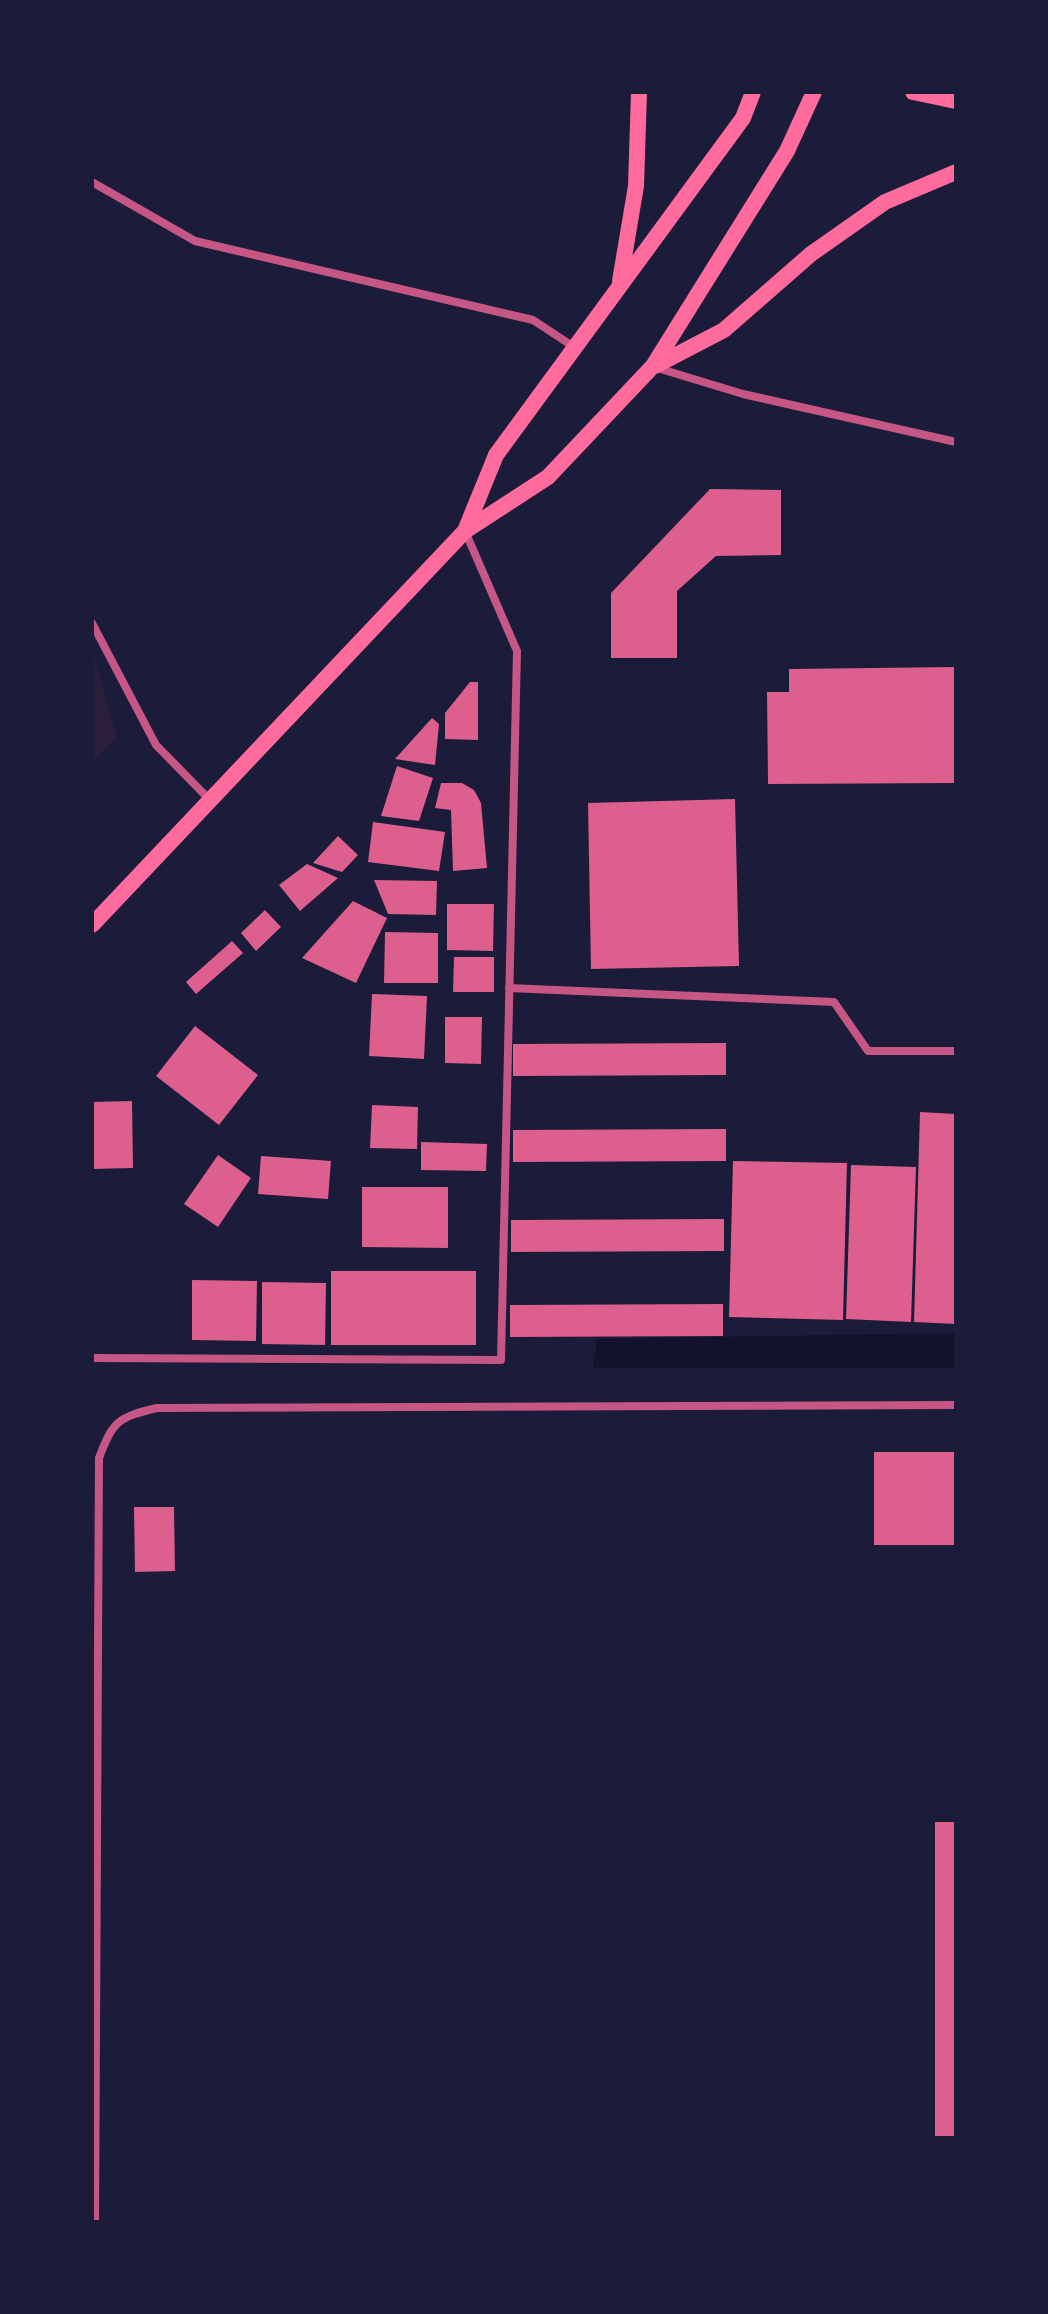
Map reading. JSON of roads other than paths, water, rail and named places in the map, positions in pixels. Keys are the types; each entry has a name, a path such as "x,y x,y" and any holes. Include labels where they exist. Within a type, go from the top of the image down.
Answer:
{"main road":[{"path":"619,287 636,186 639,92"},
{"path":"465,531 496,455 743,118 753,92"},
{"path":"92,925 465,531 548,477 653,366 787,151 814,92"},
{"path":"913,92 956,101"},
{"path":"653,366 724,330 811,254 885,202 956,172"}],"street":[{"path":"92,182 195,241 533,320 574,347"},
{"path":"653,366 743,394 956,442"},
{"path":"92,1358 501,1360 517,651 465,531"},
{"path":"92,623 156,745 209,799"},
{"path":"509,988 834,1002 868,1051 956,1051"},
{"path":"95,2222 99,1458 109,1431 128,1415 157,1408 956,1405"}]}
